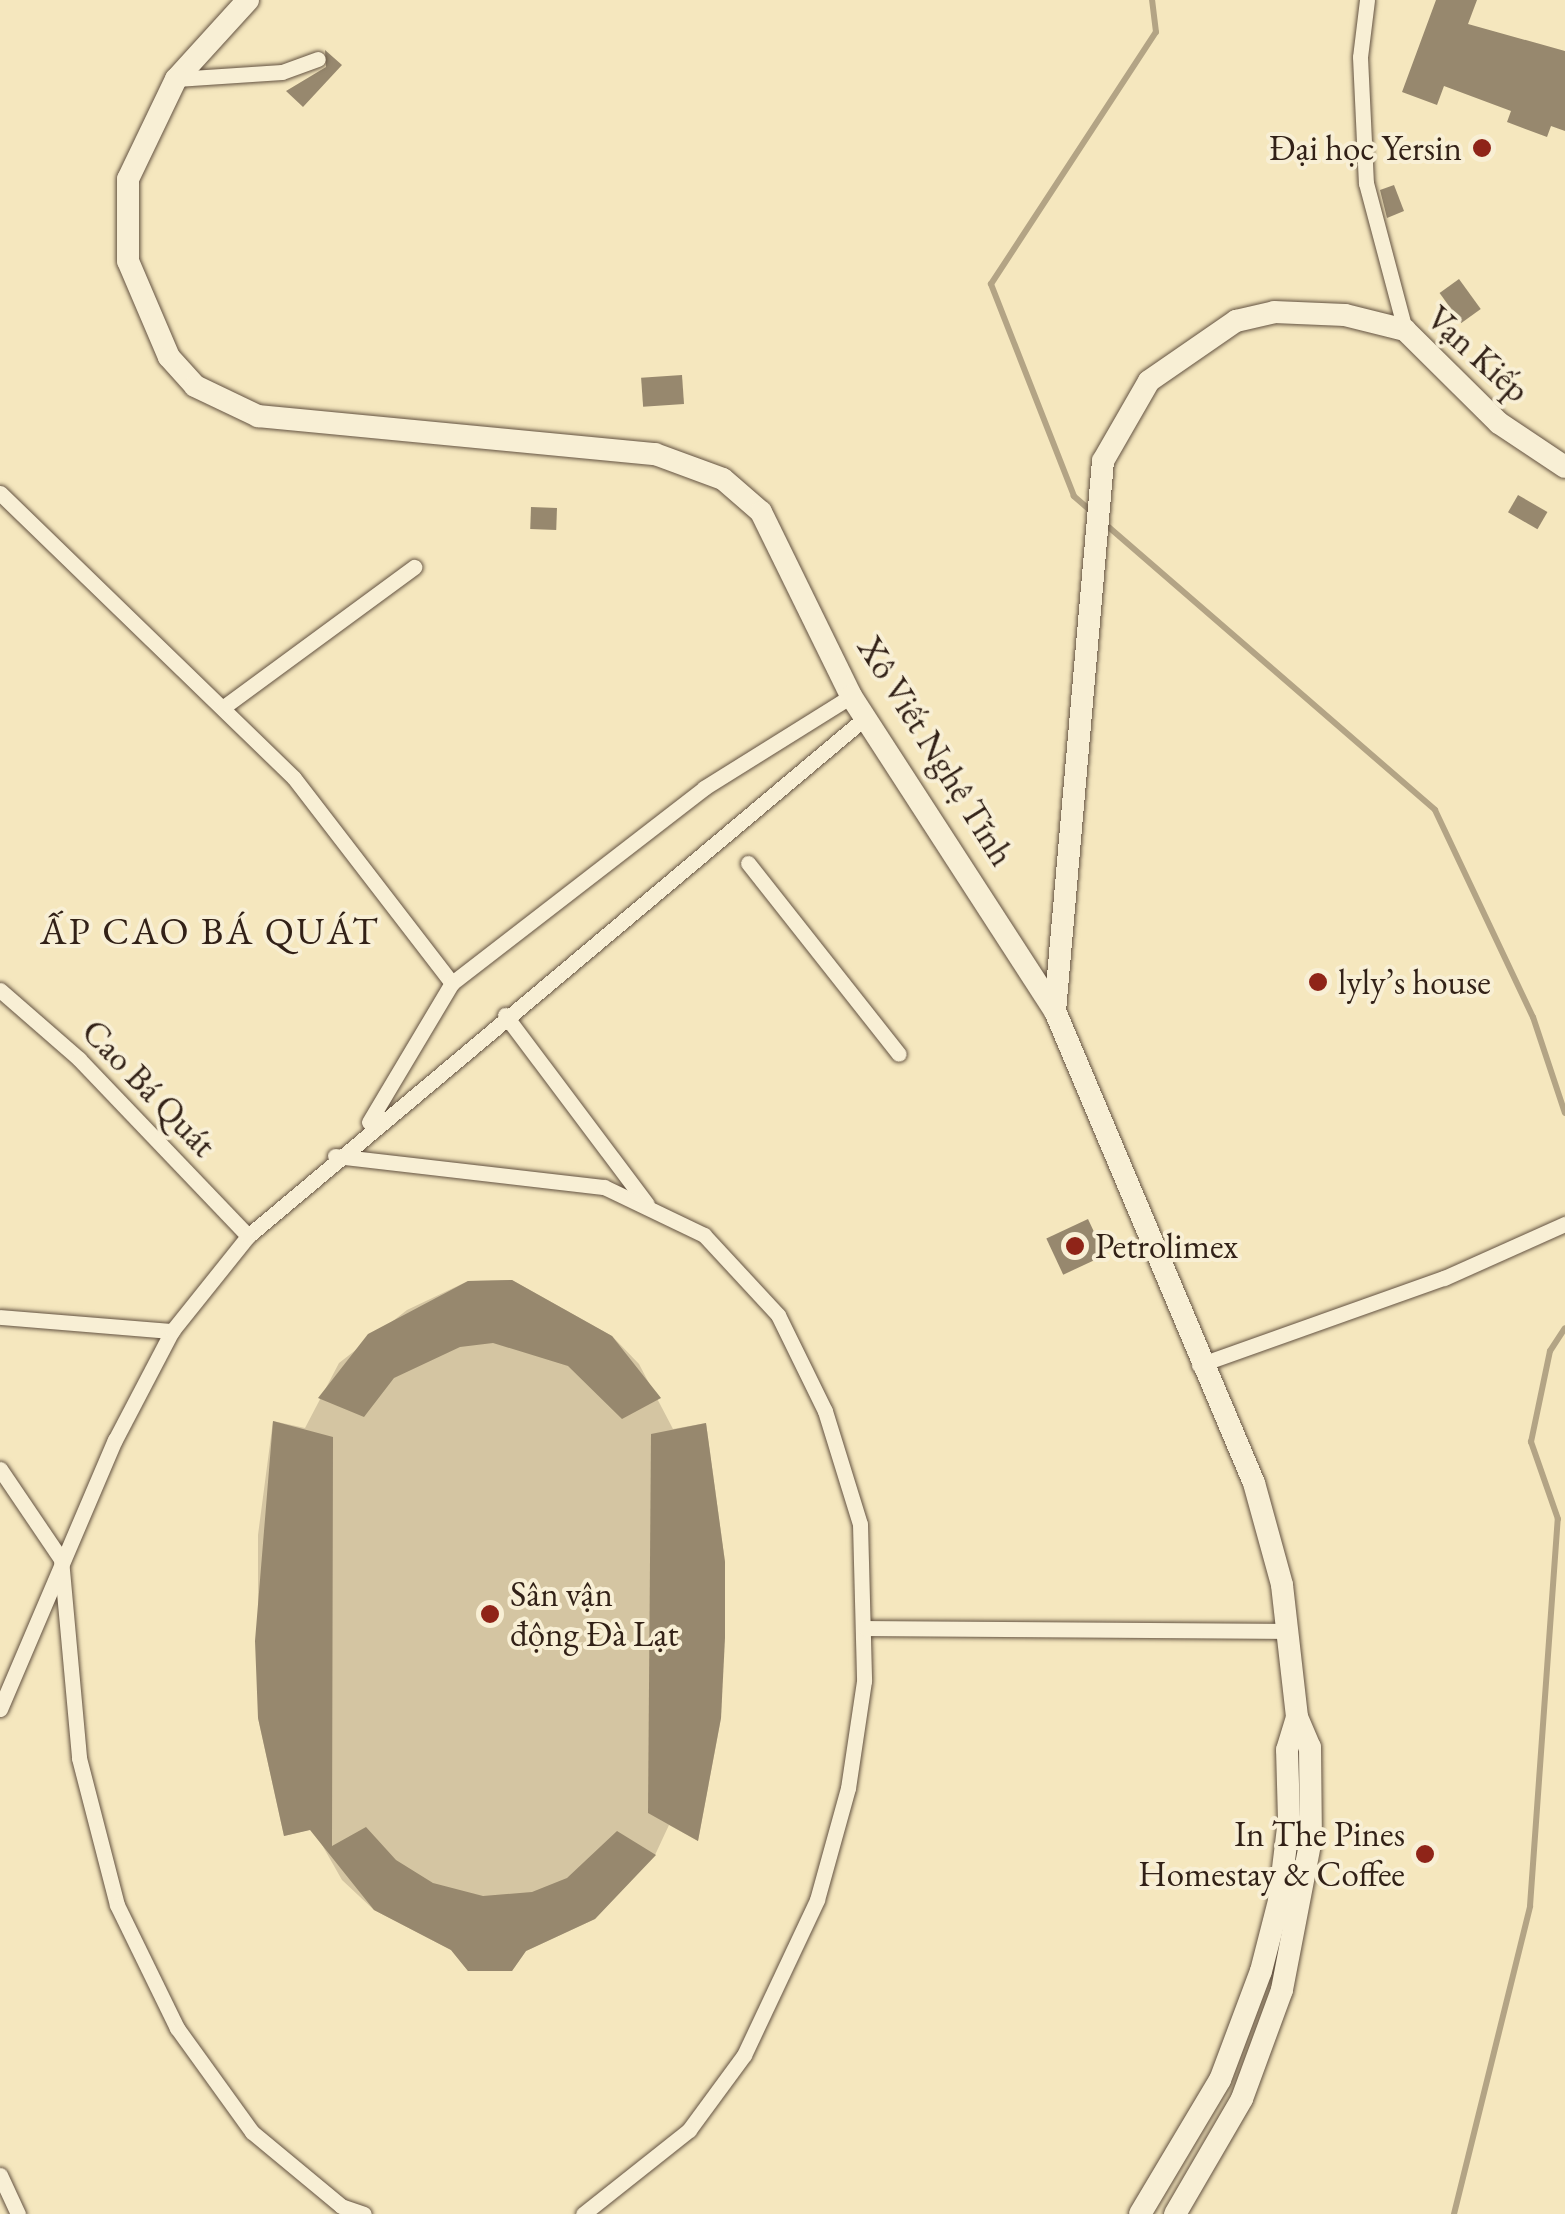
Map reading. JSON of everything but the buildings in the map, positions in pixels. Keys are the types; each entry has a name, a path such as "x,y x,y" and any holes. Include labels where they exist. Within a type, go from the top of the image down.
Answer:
{"main road":[{"name":"Xô Viết Nghệ Tĩnh","path":"248,0 176,80 134,152 124,224 144,312 195,386 258,416 301,425 623,450 703,468 760,512 851,696 1056,1012 1199,1365 1254,1483 1288,1631 1296,1717 1310,1747 1311,1840 1300,1920 1242,2099 1174,2214"},
{"name":"Vạn Kiếp","path":"1056,1012 1103,461 1148,381 1236,321 1320,311 1405,330 1499,423 1565,466"},
{"name":"Xô Viết Nghệ Tĩnh","path":"1140,2214 1220,2080 1261,1970 1278,1900 1290,1820 1286,1750 1296,1717"}],"street":[{"path":"1367,0 1360,57 1366,182 1405,330"},
{"path":"176,80 282,72 318,59"},
{"path":"0,493 225,706 294,778 452,982"},
{"path":"225,706 414,567"},
{"path":"362,1134 452,982 704,788 851,696"},
{"path":"0,1709 61,1559 172,1332 248,1236 335,1156 865,718"},
{"path":"748,862 900,1054"},
{"name":"Cao Bá Quát","path":"0,990 79,1059 248,1236"},
{"path":"505,1016 648,1204"},
{"path":"335,1156 508,1171 604,1187 648,1204 704,1235 778,1315 824,1410 860,1524 866,1628 848,1788 817,1900 744,2055 689,2130 628,2185 583,2214"},
{"path":"1199,1365 1444,1278 1565,1224"},
{"path":"0,1317 172,1332"},
{"path":"0,1469 61,1559 80,1758 117,1906 177,2028 252,2132 341,2206 364,2214"},
{"path":"866,1628 1288,1631"},
{"path":"0,2175 18,2214"}],"shaded area":[{"name":"Sân vận động Đà Lạt","path":"512,1280 612,1336 639,1364 673,1429 706,1423 725,1562 721,1718 698,1841 669,1825 655,1855 595,1919 526,1951 512,1971 468,1971 451,1950 374,1910 342,1880 313,1829 284,1836 258,1718 258,1535 273,1421 305,1428 339,1363 407,1310 468,1281"}],"waterway":[{"path":"1091,511 1074,496 991,284 1156,32 1152,0"},
{"path":"1104,523 1435,810 1533,1017 1565,1113"},
{"path":"1454,2214 1530,1906 1558,1519 1531,1442 1550,1351 1565,1328"}],"place":[{"name":"Đại học Yersin","path":"1482,148"},
{"name":"lyly’s house","path":"1318,982"},
{"name":"Petrolimex","path":"1075,1246"},
{"name":"Sân vận động Đà Lạt","path":"490,1614"},
{"name":"In The Pines Homestay & Coffee","path":"1425,1854"}],"district":[{"name":"ẤP CAO BÁ QUÁT","path":"210,931"}]}
